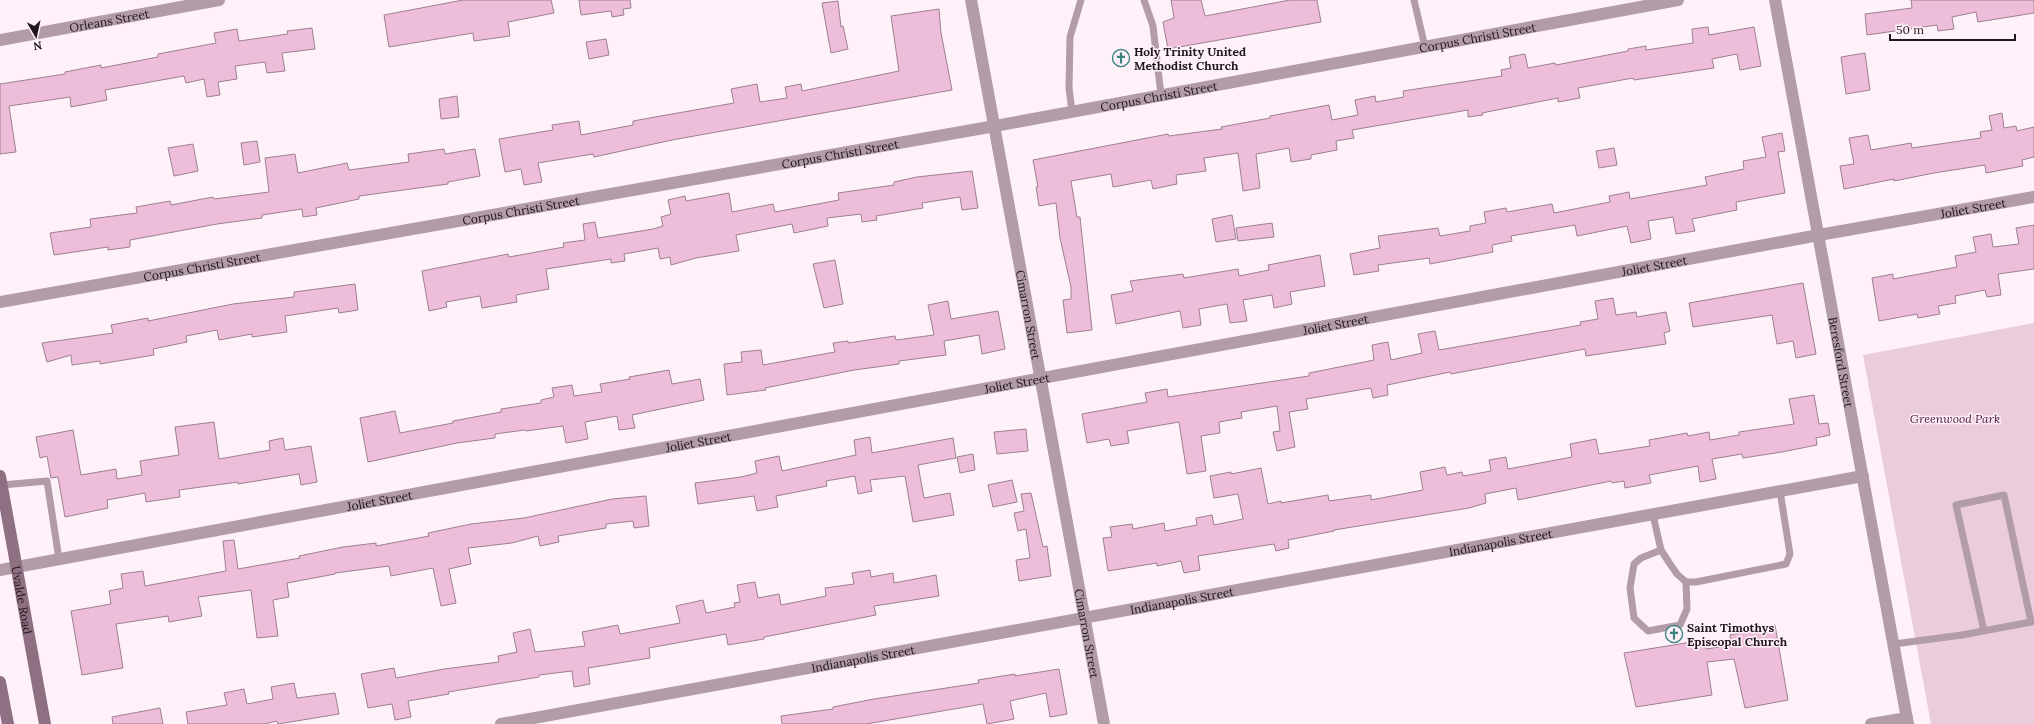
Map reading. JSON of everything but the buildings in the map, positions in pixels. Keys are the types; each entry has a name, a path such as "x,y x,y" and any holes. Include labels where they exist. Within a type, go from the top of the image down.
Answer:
{"main road":[{"name":"Uvalde Road","path":"1,480 15,567 44,724"},
{"path":"0,682 8,724"}],"street":[{"name":"Orleans Street","path":"0,40 219,0"},
{"name":"Cimarron Street","path":"971,0 1104,724"},
{"name":"Corpus Christi Street","path":"0,302 995,126 1678,0"},
{"name":"Beresford Street","path":"1775,0 1908,721"},
{"name":"Joliet Street","path":"0,570 1819,235 2034,197"},
{"name":"Indianapolis Street","path":"501,724 1085,619 1863,476"},
{"path":"1871,724 1908,721"}],"lane":[{"path":"1072,112 1069,88 1070,37 1082,0"},
{"path":"1144,0 1153,26 1161,95"},
{"path":"1414,0 1425,47"},
{"path":"1,480 47,481 59,559"},
{"path":"1653,514 1661,550 1677,574 1686,582 1696,582 1786,564 1790,554 1780,491"},
{"path":"1894,644 1984,631 2031,622 2004,495 1956,505 1984,631"},
{"path":"1661,550 1642,558 1634,564 1630,588 1634,618 1648,631 1680,625 1687,609 1686,582"}],"green space":[{"name":"Greenwood Park","path":"2034,323 2034,724 1931,724 1863,355"}],"place":[{"name":"Holy Trinity United Methodist Church","path":"1121,58"},
{"name":"Saint Timothys Episcopal Church","path":"1674,634"}]}
